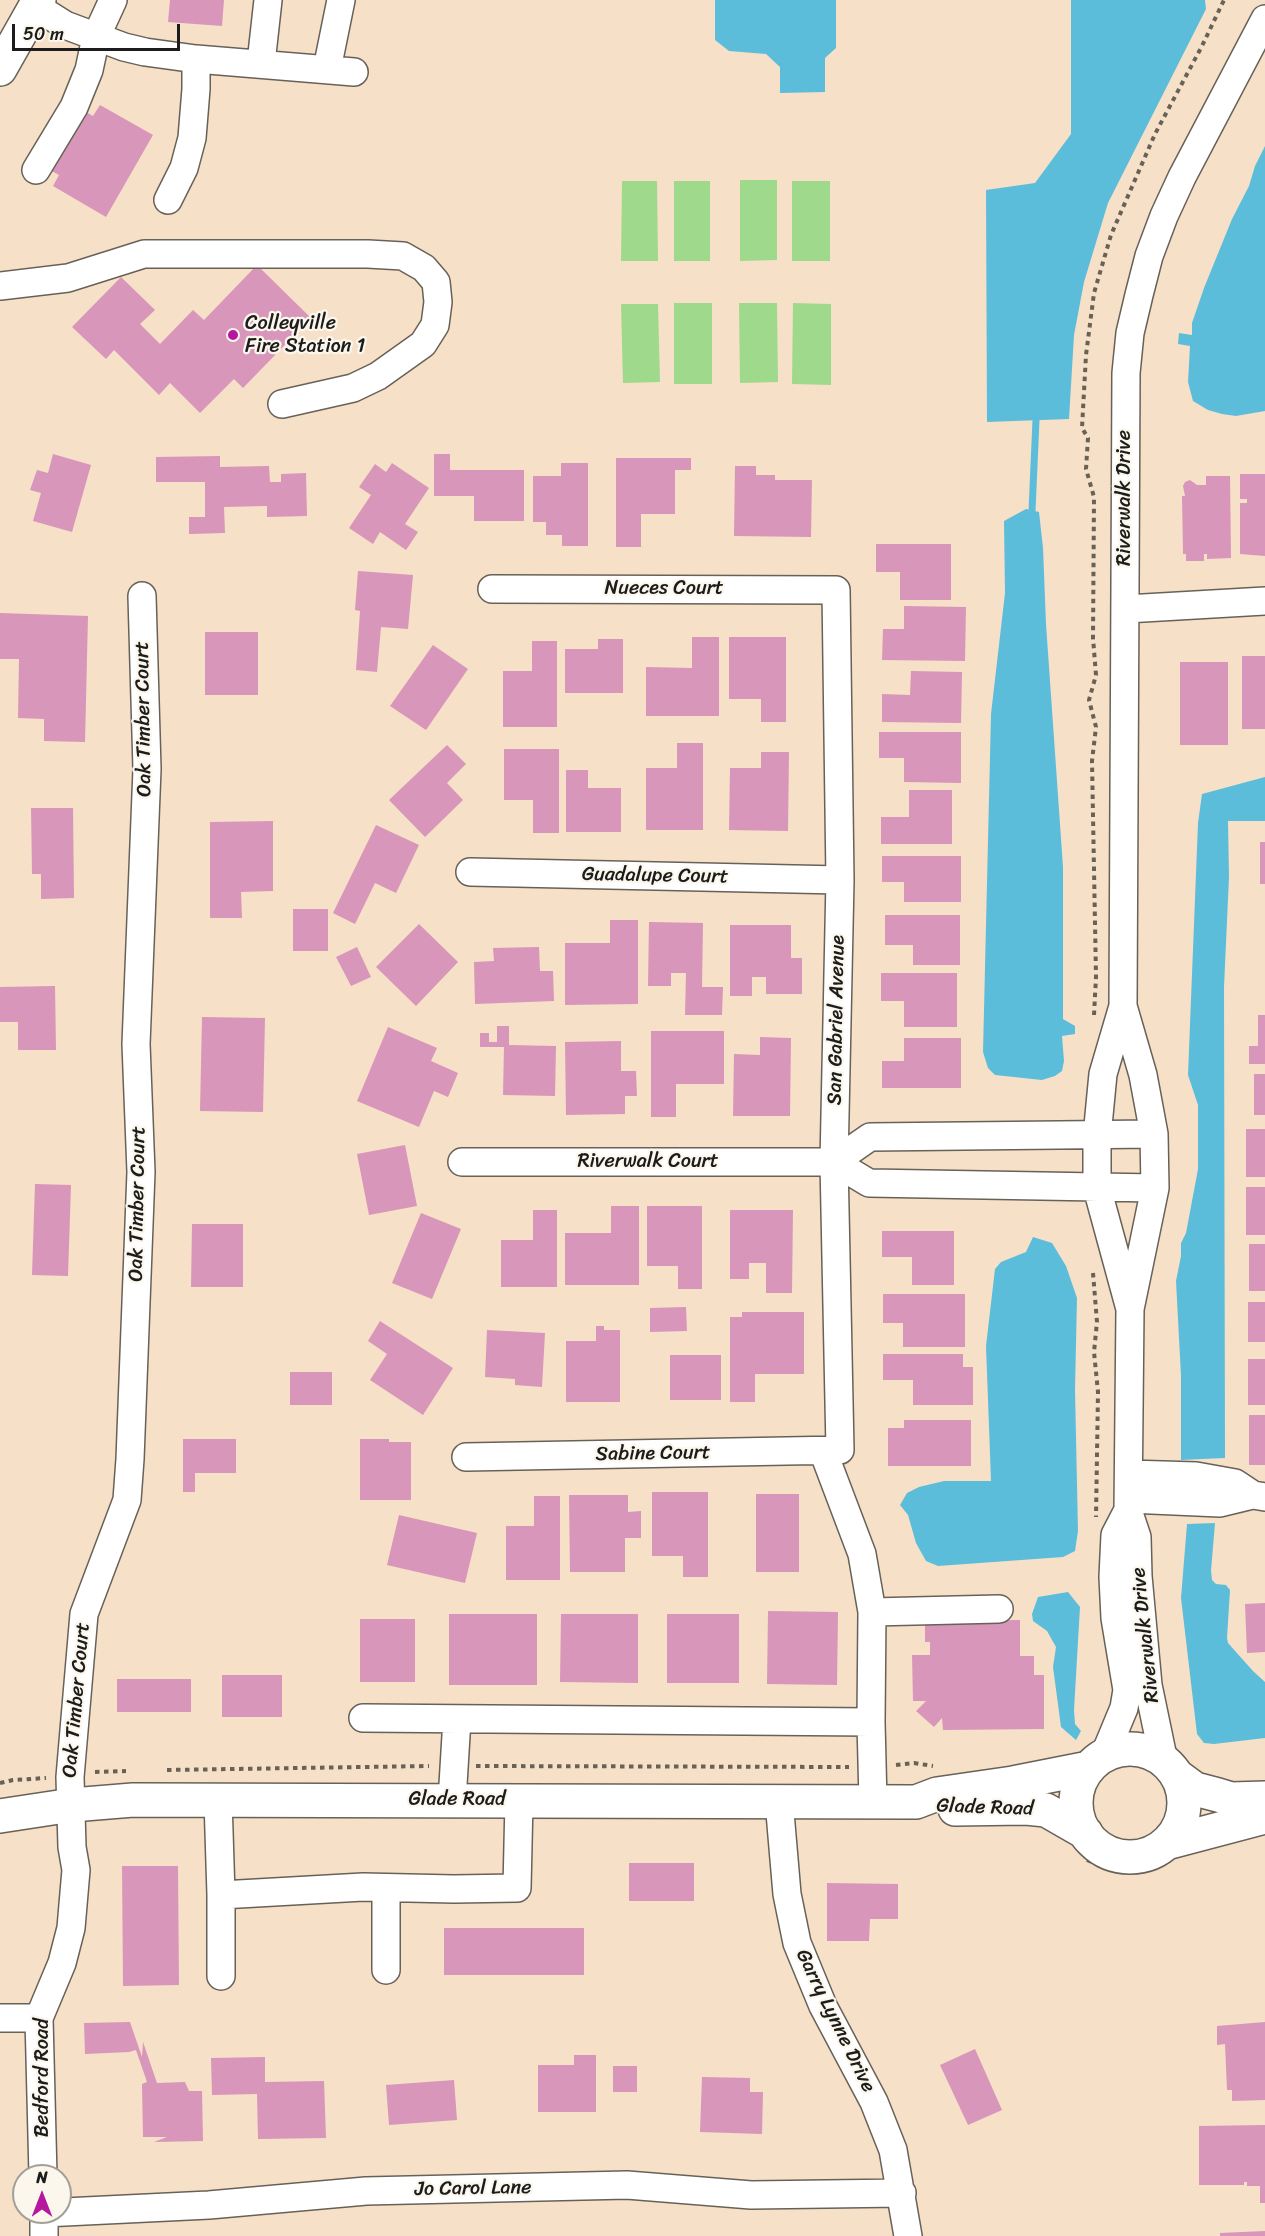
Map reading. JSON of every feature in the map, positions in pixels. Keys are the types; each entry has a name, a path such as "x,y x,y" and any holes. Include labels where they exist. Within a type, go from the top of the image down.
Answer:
{"main road":[{"path":"0,69 34,2"},
{"name":"Glade Road","path":"916,1802 937,1794 1013,1783 1096,1762 1125,1749 1143,1750 1158,1757 1195,1789 1231,1799 1265,1798"},
{"name":"Glade Road","path":"1082,1844 1076,1807 1077,1791 1083,1775 1096,1762"},
{"path":"1161,1853 1182,1818 1184,1799 1180,1782 1170,1768"},
{"name":"Glade Road","path":"0,1816 71,1791 133,1800 916,1802 936,1809 1026,1808 1046,1810 1082,1844"},
{"name":"Glade Road","path":"1082,1844 1091,1841 1106,1852 1124,1857 1143,1856 1160,1848 1161,1853 1265,1817"}],"street":[{"path":"36,170 74,107 89,70 96,37 113,0"},
{"path":"261,63 268,0"},
{"path":"327,69 341,0"},
{"path":"34,2 65,25 145,52 196,59 354,72"},
{"name":"Riverwalk Drive","path":"1130,1309 1096,1188 1103,1074 1123,1006 1126,374 1130,333 1149,256 1182,177 1265,19"},
{"path":"168,200 184,168 192,138 196,59"},
{"path":"0,286 68,278 144,254 368,254 403,256 424,268 436,282 438,302 435,325 423,344 378,376 353,388 282,404"},
{"name":"Nueces Court","path":"492,589 836,590"},
{"name":"San Gabriel Avenue","path":"836,590 840,880 831,1450 862,1554 872,1612 871,1767 873,1802"},
{"name":"Oak Timber Court","path":"71,1791 84,1614 126,1500 130,1459 141,1172 136,1044 147,769 142,596"},
{"path":"1126,609 1265,600"},
{"name":"Guadalupe Court","path":"470,872 840,880"},
{"name":"Riverwalk Drive","path":"1123,1006 1143,1075 1154,1134 1155,1188 1130,1309 1129,1495 1137,1537 1138,1576 1148,1685 1170,1768"},
{"path":"1154,1134 870,1137 834,1162 869,1183 1155,1188"},
{"name":"Riverwalk Court","path":"462,1162 834,1162"},
{"name":"Sabine Court","path":"466,1457 831,1450"},
{"path":"1129,1495 1220,1503 1259,1496"},
{"name":"Riverwalk Drive","path":"1096,1762 1124,1708 1127,1690 1115,1618 1113,1577 1115,1535 1129,1495"},
{"path":"872,1612 999,1609"},
{"path":"363,1719 871,1722"},
{"path":"452,1801 458,1719"},
{"name":"Bedford Road","path":"43,2164 39,2018 62,1963 71,1928 76,1870 72,1847 71,1791"},
{"path":"218,1800 221,1976"},
{"path":"221,1895 363,1887 454,1889 517,1887 519,1801"},
{"name":"Garry Lynne Drive","path":"779,1801 787,1894 797,1943 823,2006 874,2102 893,2150 908,2236"},
{"path":"386,1887 386,1970"},
{"path":"0,2018 39,2018"},
{"name":"Jo Carol Lane","path":"72,2217 389,2190 627,2185 750,2195 902,2193"}],"path":[{"path":"161,1770 454,1766 871,1767 914,1763 936,1766"},
{"path":"0,1783 13,1780 71,1791 101,1771 137,1771"},
{"path":"1082,1844 1107,1869 1123,1872 1161,1853"}],"green space":[{"path":"740,180 777,180 777,260 740,261"},
{"path":"622,181 657,181 658,261 621,261"},
{"path":"674,181 710,181 710,261 674,261"},
{"path":"792,181 830,181 830,261 792,261"},
{"path":"674,303 712,303 712,384 674,384"},
{"path":"739,303 777,303 778,382 740,383"},
{"path":"793,303 831,304 831,385 792,384"},
{"path":"621,304 658,304 660,382 623,383"}],"water":[{"path":"715,0 836,0 836,48 825,58 825,92 780,93 780,67 766,54 729,51 715,40"},
{"path":"1071,0 1205,0 1206,9 1108,203 1084,282 1074,335 1069,419 987,422 986,190 1035,183 1071,134"},
{"path":"1265,146 1265,411 1236,416 1208,410 1193,401 1188,382 1190,346 1178,344 1179,333 1192,335 1192,323 1204,288"},
{"path":"1026,509 1039,512 1043,548 1063,867 1063,1019 1075,1026 1075,1034 1062,1036 1064,1061 1062,1071 1042,1080 995,1075 988,1068 983,1052 991,714 1005,593 1004,521"},
{"path":"1265,777 1265,821 1228,821 1229,877 1224,987 1225,1458 1181,1460 1181,1376 1176,1281 1181,1243 1186,1233 1198,1169 1198,1105 1188,1075 1198,823 1202,794"},
{"path":"1033,1237 1052,1243 1066,1266 1077,1298 1075,1390 1078,1531 1075,1551 1063,1557 938,1566 926,1561 916,1543 908,1515 900,1505 907,1493 919,1487 944,1481 991,1481 986,1346 995,1269 1001,1262 1026,1252"},
{"path":"1215,1523 1212,1580 1216,1584 1226,1585 1230,1590 1228,1643 1265,1682 1265,1738 1214,1744 1204,1743 1197,1734 1181,1598 1187,1524"},
{"path":"1068,1592 1080,1607 1074,1710 1075,1724 1081,1731 1076,1740 1061,1727 1053,1667 1056,1647 1047,1631 1033,1621 1032,1614 1038,1597"}],"building":[{"path":"170,0 224,0 222,26 168,22"},
{"path":"100,105 153,135 106,217 53,186 59,175 48,169 82,110 93,116"},
{"path":"257,265 311,318 243,388 234,379 200,413 170,383 159,395 114,350 106,359 72,327 121,277 155,310 140,324 160,344 193,310 204,320"},
{"path":"53,454 91,465 72,532 33,521 41,493 30,490 37,470 48,473"},
{"path":"434,454 450,454 450,470 524,470 524,521 474,521 474,496 434,496"},
{"path":"220,456 220,467 269,466 270,482 281,482 281,474 306,473 307,516 267,517 267,506 224,507 225,533 189,534 189,517 205,517 205,482 156,482 156,457"},
{"path":"616,458 691,458 691,470 675,470 675,514 641,514 641,547 616,547"},
{"path":"392,463 429,488 405,524 418,532 406,550 380,532 373,544 349,528 371,495 359,487 375,464 386,472"},
{"path":"561,463 588,463 588,546 562,546 562,535 546,535 546,522 533,522 533,476 561,476"},
{"path":"735,466 756,466 756,475 775,475 775,480 812,480 811,537 734,536"},
{"path":"1240,474 1265,474 1265,556 1240,554 1240,503 1247,503 1247,499 1240,499"},
{"path":"1206,476 1230,476 1231,558 1207,559 1207,554 1204,554 1204,561 1186,561 1186,554 1183,554 1182,496 1185,496 1183,486 1190,480 1197,485 1206,485"},
{"path":"876,544 951,544 951,600 900,600 900,572 876,572"},
{"path":"358,571 413,575 408,629 381,627 377,672 356,670 360,611 355,610"},
{"path":"904,606 966,607 965,661 882,660 883,629 904,629"},
{"path":"0,613 88,616 85,742 44,741 44,719 18,718 19,659 0,659"},
{"path":"205,632 258,632 258,695 205,695"},
{"path":"692,637 719,637 719,716 646,716 646,667 692,668"},
{"path":"729,637 786,637 786,722 761,722 761,699 729,699"},
{"path":"598,639 623,639 623,693 565,693 565,649 598,649"},
{"path":"532,641 557,641 557,727 503,727 503,671 532,671"},
{"path":"433,645 468,669 426,730 390,706"},
{"path":"1242,656 1265,656 1265,729 1242,729"},
{"path":"1180,662 1228,662 1228,745 1180,745"},
{"path":"911,671 962,672 961,723 882,722 882,694 910,695"},
{"path":"879,732 961,732 961,783 904,782 904,758 879,758"},
{"path":"677,743 703,743 703,830 646,830 646,768 677,768"},
{"path":"447,745 466,764 447,783 463,800 425,837 389,800"},
{"path":"504,749 559,749 559,833 533,833 533,800 504,800"},
{"path":"761,752 789,752 788,831 729,830 730,768 761,768"},
{"path":"566,770 588,770 588,788 621,788 621,832 566,832"},
{"path":"909,790 952,790 952,844 881,844 881,817 909,817"},
{"path":"31,808 73,808 74,898 41,899 41,874 32,874"},
{"path":"273,821 273,891 241,892 242,918 210,918 210,822"},
{"path":"376,825 419,845 396,893 375,883 355,924 333,913"},
{"path":"1260,842 1265,842 1265,884 1260,884"},
{"path":"882,856 961,856 961,902 904,902 904,882 882,882"},
{"path":"293,909 328,909 328,951 293,951"},
{"path":"885,915 960,915 960,965 913,965 913,945 885,945"},
{"path":"610,920 638,920 638,1004 565,1005 565,943 610,943"},
{"path":"649,922 703,923 702,987 723,987 722,1015 685,1015 686,973 671,973 671,986 648,986"},
{"path":"419,924 458,962 416,1006 376,967"},
{"path":"730,925 791,925 791,958 802,958 802,994 766,994 766,977 752,977 752,996 730,996"},
{"path":"357,947 371,977 351,986 336,957"},
{"path":"539,947 540,971 553,971 554,1001 475,1004 474,962 494,961 493,948"},
{"path":"881,973 957,973 957,1027 904,1027 904,1001 881,1001"},
{"path":"55,986 56,1050 18,1050 18,1022 0,1022 0,987"},
{"path":"1258,1015 1265,1015 1265,1064 1249,1064 1249,1046 1258,1046"},
{"path":"202,1017 265,1018 263,1112 200,1111"},
{"path":"497,1026 509,1026 509,1045 556,1046 555,1096 503,1095 504,1047 480,1047 480,1033 489,1033 489,1042 497,1042"},
{"path":"388,1027 437,1048 431,1061 458,1073 448,1097 434,1091 419,1127 357,1101"},
{"path":"651,1031 724,1031 724,1084 676,1084 676,1117 651,1117"},
{"path":"760,1037 791,1038 790,1116 733,1116 734,1054 760,1055"},
{"path":"904,1038 961,1038 961,1088 882,1088 882,1061 904,1061"},
{"path":"621,1041 621,1071 636,1071 637,1096 625,1096 625,1114 566,1115 565,1042"},
{"path":"1254,1074 1265,1074 1265,1115 1254,1115"},
{"path":"1246,1129 1265,1129 1265,1177 1246,1177"},
{"path":"405,1145 417,1206 369,1215 357,1154"},
{"path":"35,1184 71,1185 68,1276 32,1275"},
{"path":"1246,1187 1265,1187 1265,1235 1246,1235"},
{"path":"611,1206 639,1206 639,1285 565,1285 565,1233 611,1233"},
{"path":"647,1206 702,1206 702,1289 678,1289 678,1266 647,1266"},
{"path":"533,1210 557,1210 557,1287 501,1287 501,1240 533,1240"},
{"path":"730,1210 793,1210 792,1293 766,1293 766,1263 749,1263 749,1279 730,1279"},
{"path":"421,1213 461,1229 432,1299 392,1283"},
{"path":"192,1224 243,1224 243,1287 191,1287"},
{"path":"882,1231 954,1231 954,1285 912,1285 912,1257 882,1257"},
{"path":"1249,1244 1265,1244 1265,1291 1249,1291"},
{"path":"883,1294 965,1294 965,1347 903,1347 903,1323 883,1323"},
{"path":"1248,1302 1265,1302 1265,1342 1248,1342"},
{"path":"686,1307 687,1331 650,1332 650,1308"},
{"path":"742,1312 804,1312 804,1374 755,1374 755,1402 730,1402 730,1317 742,1317"},
{"path":"380,1321 453,1368 423,1415 370,1380 387,1354 368,1341"},
{"path":"596,1326 604,1326 604,1330 620,1330 620,1402 566,1402 566,1341 596,1341"},
{"path":"487,1330 545,1333 542,1387 515,1385 515,1379 485,1377"},
{"path":"883,1354 963,1354 963,1367 973,1367 973,1405 913,1405 913,1380 883,1380"},
{"path":"670,1355 721,1355 721,1400 670,1400"},
{"path":"1248,1359 1265,1359 1265,1405 1248,1405"},
{"path":"290,1372 332,1372 332,1405 290,1405"},
{"path":"1249,1415 1265,1415 1265,1465 1249,1465"},
{"path":"904,1420 971,1420 971,1466 888,1466 888,1428 904,1428"},
{"path":"183,1439 236,1439 236,1473 195,1473 195,1492 183,1492"},
{"path":"360,1439 411,1442 411,1500 360,1500"},
{"path":"652,1492 708,1492 708,1577 683,1577 683,1556 652,1556"},
{"path":"756,1494 799,1494 799,1572 756,1572"},
{"path":"569,1495 628,1495 628,1512 641,1511 641,1538 625,1538 625,1572 570,1572"},
{"path":"534,1496 560,1496 560,1580 506,1580 506,1526 534,1526"},
{"path":"399,1515 477,1533 465,1583 387,1565"},
{"path":"1265,1603 1265,1652 1247,1653 1245,1604"},
{"path":"768,1611 838,1612 837,1685 767,1684"},
{"path":"449,1614 537,1614 537,1685 449,1685"},
{"path":"561,1614 638,1614 638,1683 560,1682"},
{"path":"667,1614 739,1614 739,1683 667,1683"},
{"path":"360,1619 415,1619 415,1682 360,1682"},
{"path":"1020,1620 1020,1656 1034,1656 1034,1675 1044,1675 1044,1729 943,1730 942,1718 934,1727 916,1711 926,1701 913,1701 912,1655 930,1655 930,1642 925,1642 925,1621"},
{"path":"222,1675 282,1675 282,1717 222,1717"},
{"path":"117,1679 191,1679 191,1712 117,1712"},
{"path":"629,1863 694,1863 694,1901 629,1901"},
{"path":"122,1866 178,1866 179,1985 123,1986"},
{"path":"827,1883 898,1884 898,1919 870,1919 869,1941 827,1941"},
{"path":"444,1928 584,1928 584,1975 444,1975"},
{"path":"130,2022 142,2057 143,2042 157,2083 185,2082 189,2091 202,2091 203,2141 154,2142 167,2137 143,2137 142,2084 147,2082 136,2050 85,2054 84,2023"},
{"path":"1265,2022 1265,2100 1232,2101 1232,2090 1227,2090 1225,2044 1217,2045 1217,2026"},
{"path":"975,2049 1002,2110 968,2125 940,2065"},
{"path":"574,2055 596,2055 596,2112 538,2112 538,2065 574,2065"},
{"path":"265,2057 265,2082 324,2081 326,2138 258,2139 257,2094 212,2095 211,2058"},
{"path":"613,2066 637,2066 637,2092 613,2092"},
{"path":"702,2077 750,2078 750,2092 763,2092 762,2134 700,2132"},
{"path":"454,2080 457,2120 389,2125 386,2085"},
{"path":"1265,2125 1265,2203 1260,2203 1260,2186 1247,2186 1247,2182 1244,2182 1244,2185 1199,2185 1199,2126"},
{"path":"1265,2231 1265,2236 1220,2236 1220,2233"}],"waterway":[{"path":"1032,511 1036,420"}],"place":[{"name":"Colleyville Fire Station 1","path":"233,335"}]}
